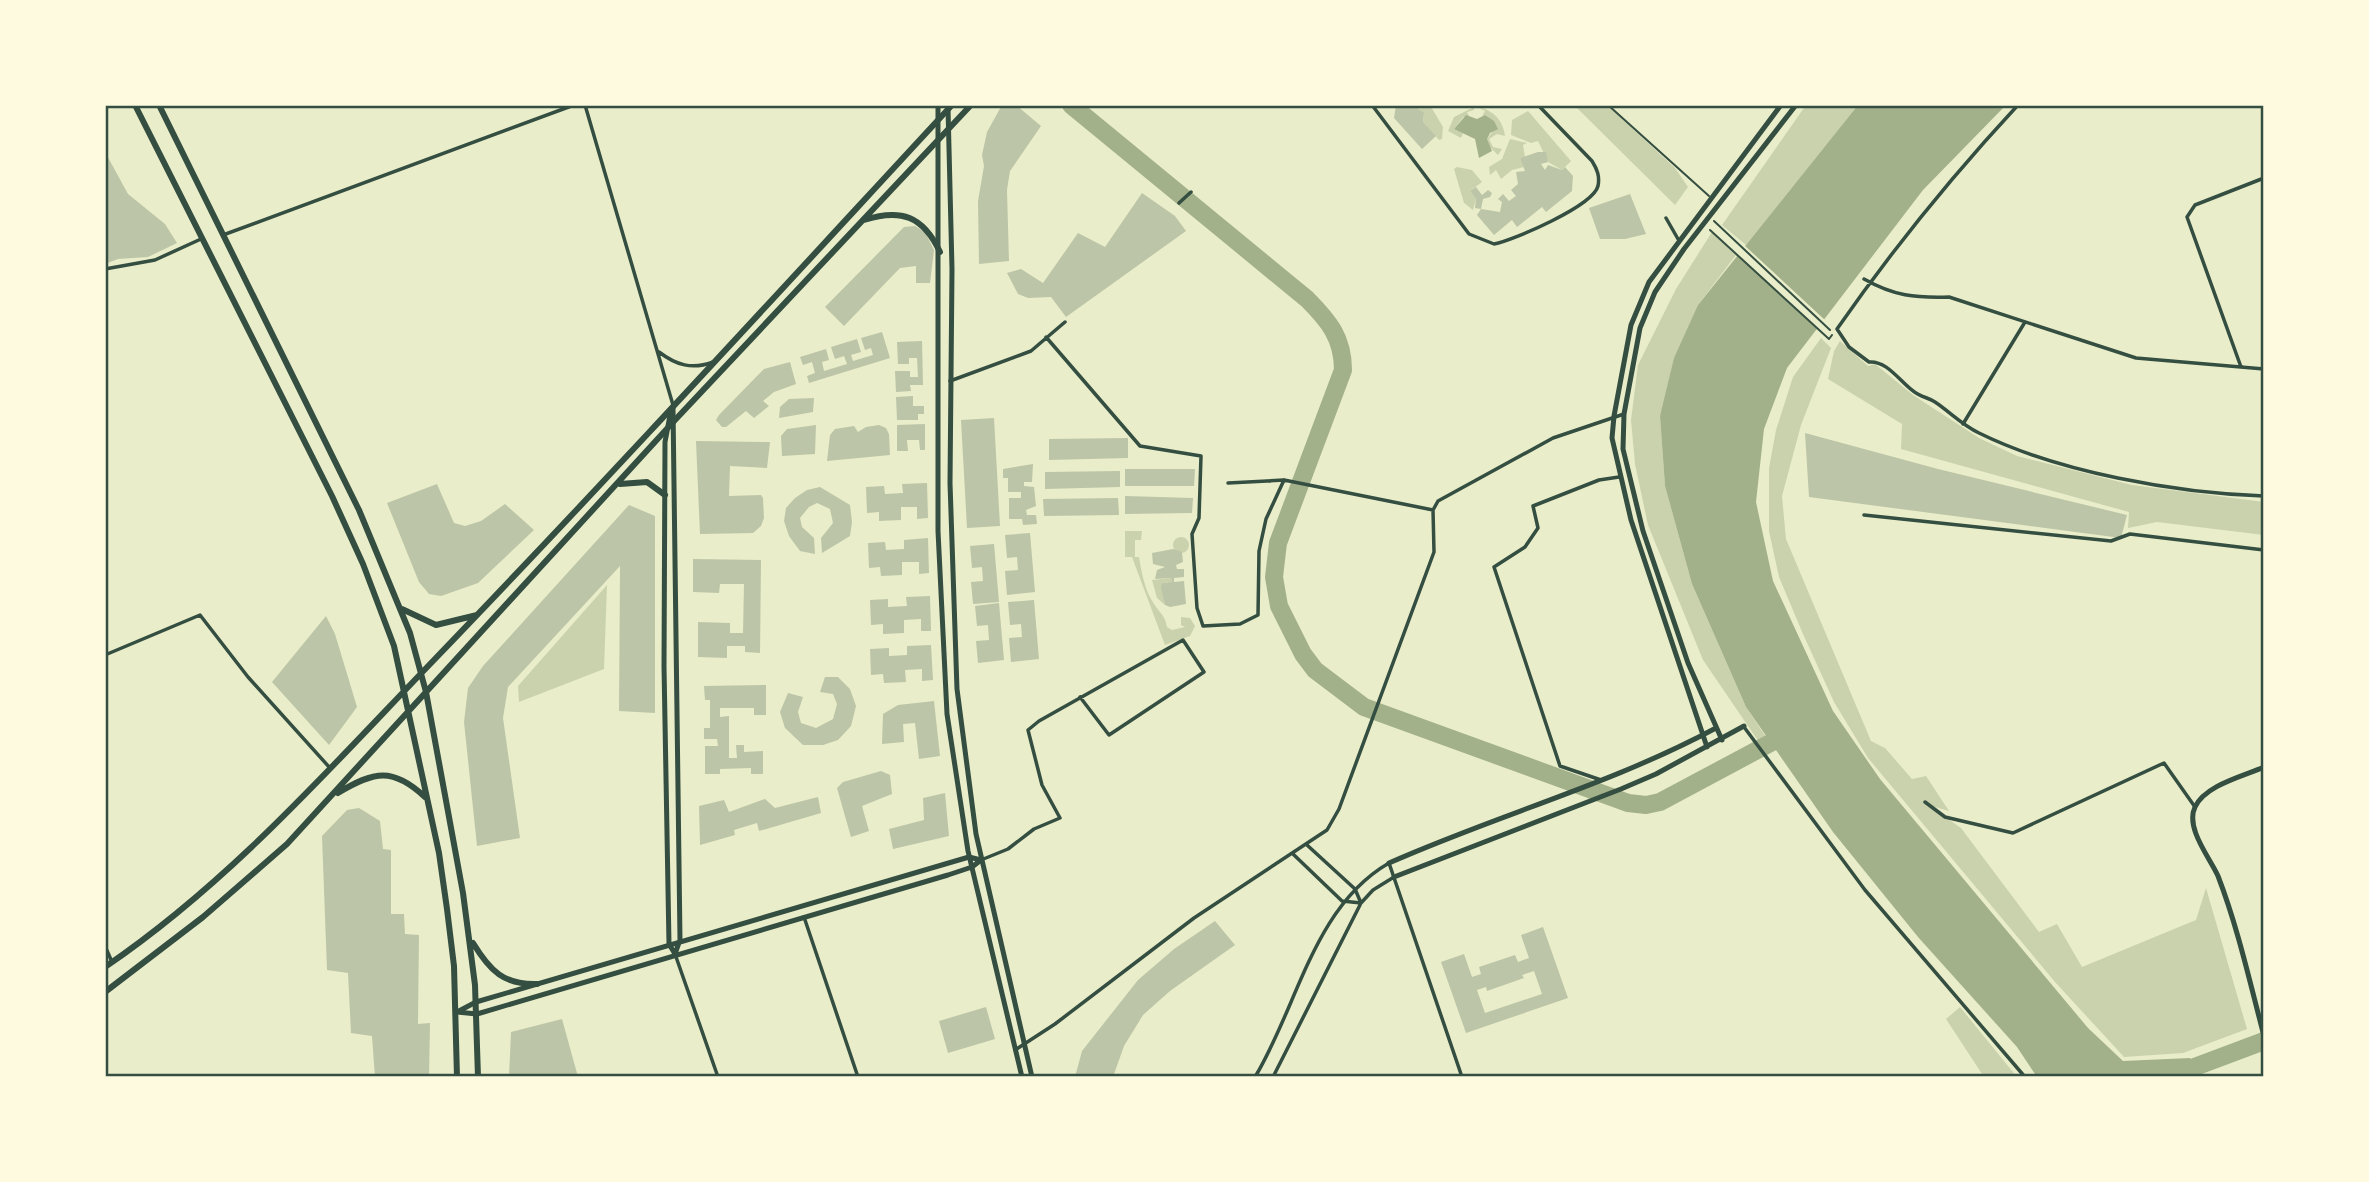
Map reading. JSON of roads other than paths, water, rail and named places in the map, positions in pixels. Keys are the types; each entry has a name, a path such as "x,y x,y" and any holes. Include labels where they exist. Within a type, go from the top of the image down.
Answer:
{"main road":[{"path":"135,105 363,564 390,635 406,691 447,909 457,1012 457,1077"},
{"path":"159,105 359,510 402,610 426,692 470,939 477,1014 478,1077"},
{"path":"105,992 258,871 331,798 675,420 971,105"},
{"path":"105,967 190,903 332,770 950,106"},
{"path":"862,220 881,215 908,217 927,229 940,251"},
{"path":"618,484 630,481 647,482 665,495"},
{"path":"402,610 436,625 479,614"},
{"path":"331,798 358,781 376,775 407,780 426,798"},
{"path":"470,939 484,962 503,980 519,985 537,984"}],"street":[{"path":"223,235 574,105"},
{"path":"585,105 660,352 675,420 680,940 675,954"},
{"path":"938,105 938,519 943,661 953,761 969,857 1022,1077"},
{"path":"1372,105 1469,234 1494,244 1547,223 1590,198 1598,189 1598,171 1591,161 1538,105"},
{"path":"1707,747 1619,477 1612,438 1614,416 1631,325 1649,282 1678,239 1781,105"},
{"path":"1722,740 1688,663 1643,531 1623,449 1624,414 1640,328 1655,292 1684,249 1711,218 1796,105"},
{"path":"2018,105 1969,159 1870,282 1835,331 1868,362 1875,361 1903,380 1914,392 1934,401 1963,424 2011,449 2067,466 2178,487 2264,496"},
{"path":"950,106 950,381 957,689 968,784 981,860 1032,1077"},
{"path":"2241,368 2187,217 2195,205 2264,178"},
{"path":"1180,203 1191,192"},
{"path":"1666,218 1678,239"},
{"path":"105,269 155,260 203,238"},
{"path":"1864,279 1884,291 1919,298 1949,297 2136,358 2264,369"},
{"path":"950,381 1031,351 1065,322"},
{"path":"1963,424 2025,322"},
{"path":"1046,337 1140,446 1200,456 1199,518 1192,534 1197,608 1203,626 1240,624 1258,615 1259,551 1266,519 1284,480"},
{"path":"660,352 685,366 703,366 715,361"},
{"path":"673,406 666,431 665,495 664,666 669,944 675,954 718,1077"},
{"path":"1015,1050 1024,1046 1194,918 1327,830 1334,820 1379,706 1434,552 1433,510 1438,501 1553,438 1624,414"},
{"path":"1603,781 1560,766 1494,567 1525,547 1538,528 1533,506 1599,480 1619,477"},
{"path":"1228,483 1284,480 1433,510"},
{"path":"1864,514 2111,541 2130,534 2264,550"},
{"path":"105,655 200,615 248,677 332,770"},
{"path":"457,1012 477,1014 972,867 981,860 1008,849 1034,829 1060,818 1042,785 1028,730 1080,697 1183,640 1204,672 1109,735 1080,697"},
{"path":"1273,1077 1361,903 1373,890 1394,877 1621,789 1722,740 1744,726 1865,890 2025,1077"},
{"path":"1255,1077 1342,901 1371,873 1389,863 1549,798 1603,781 1717,728"},
{"path":"1925,802 1945,817 2013,834 2164,763 2195,807 2195,830 2227,902 2264,1036"},
{"path":"2195,807 2214,789 2264,767"},
{"path":"1307,845 1355,889 1361,903"},
{"path":"1293,854 1342,901 1361,903"},
{"path":"457,1012 476,1002 680,940 969,857 981,860"},
{"path":"1389,863 1462,1077"},
{"path":"804,917 858,1077"},
{"path":"105,946 112,962"}],"lane":[{"path":"1608,105 1710,197"}],"waterway":[{"path":"1071,105 1307,299 1322,315 1337,339 1343,370 1278,543 1274,577 1279,606 1303,654 1315,670 1364,707 1628,803 1646,805 1660,802 1791,732"},
{"path":"2168,1077 2264,1041"}]}
